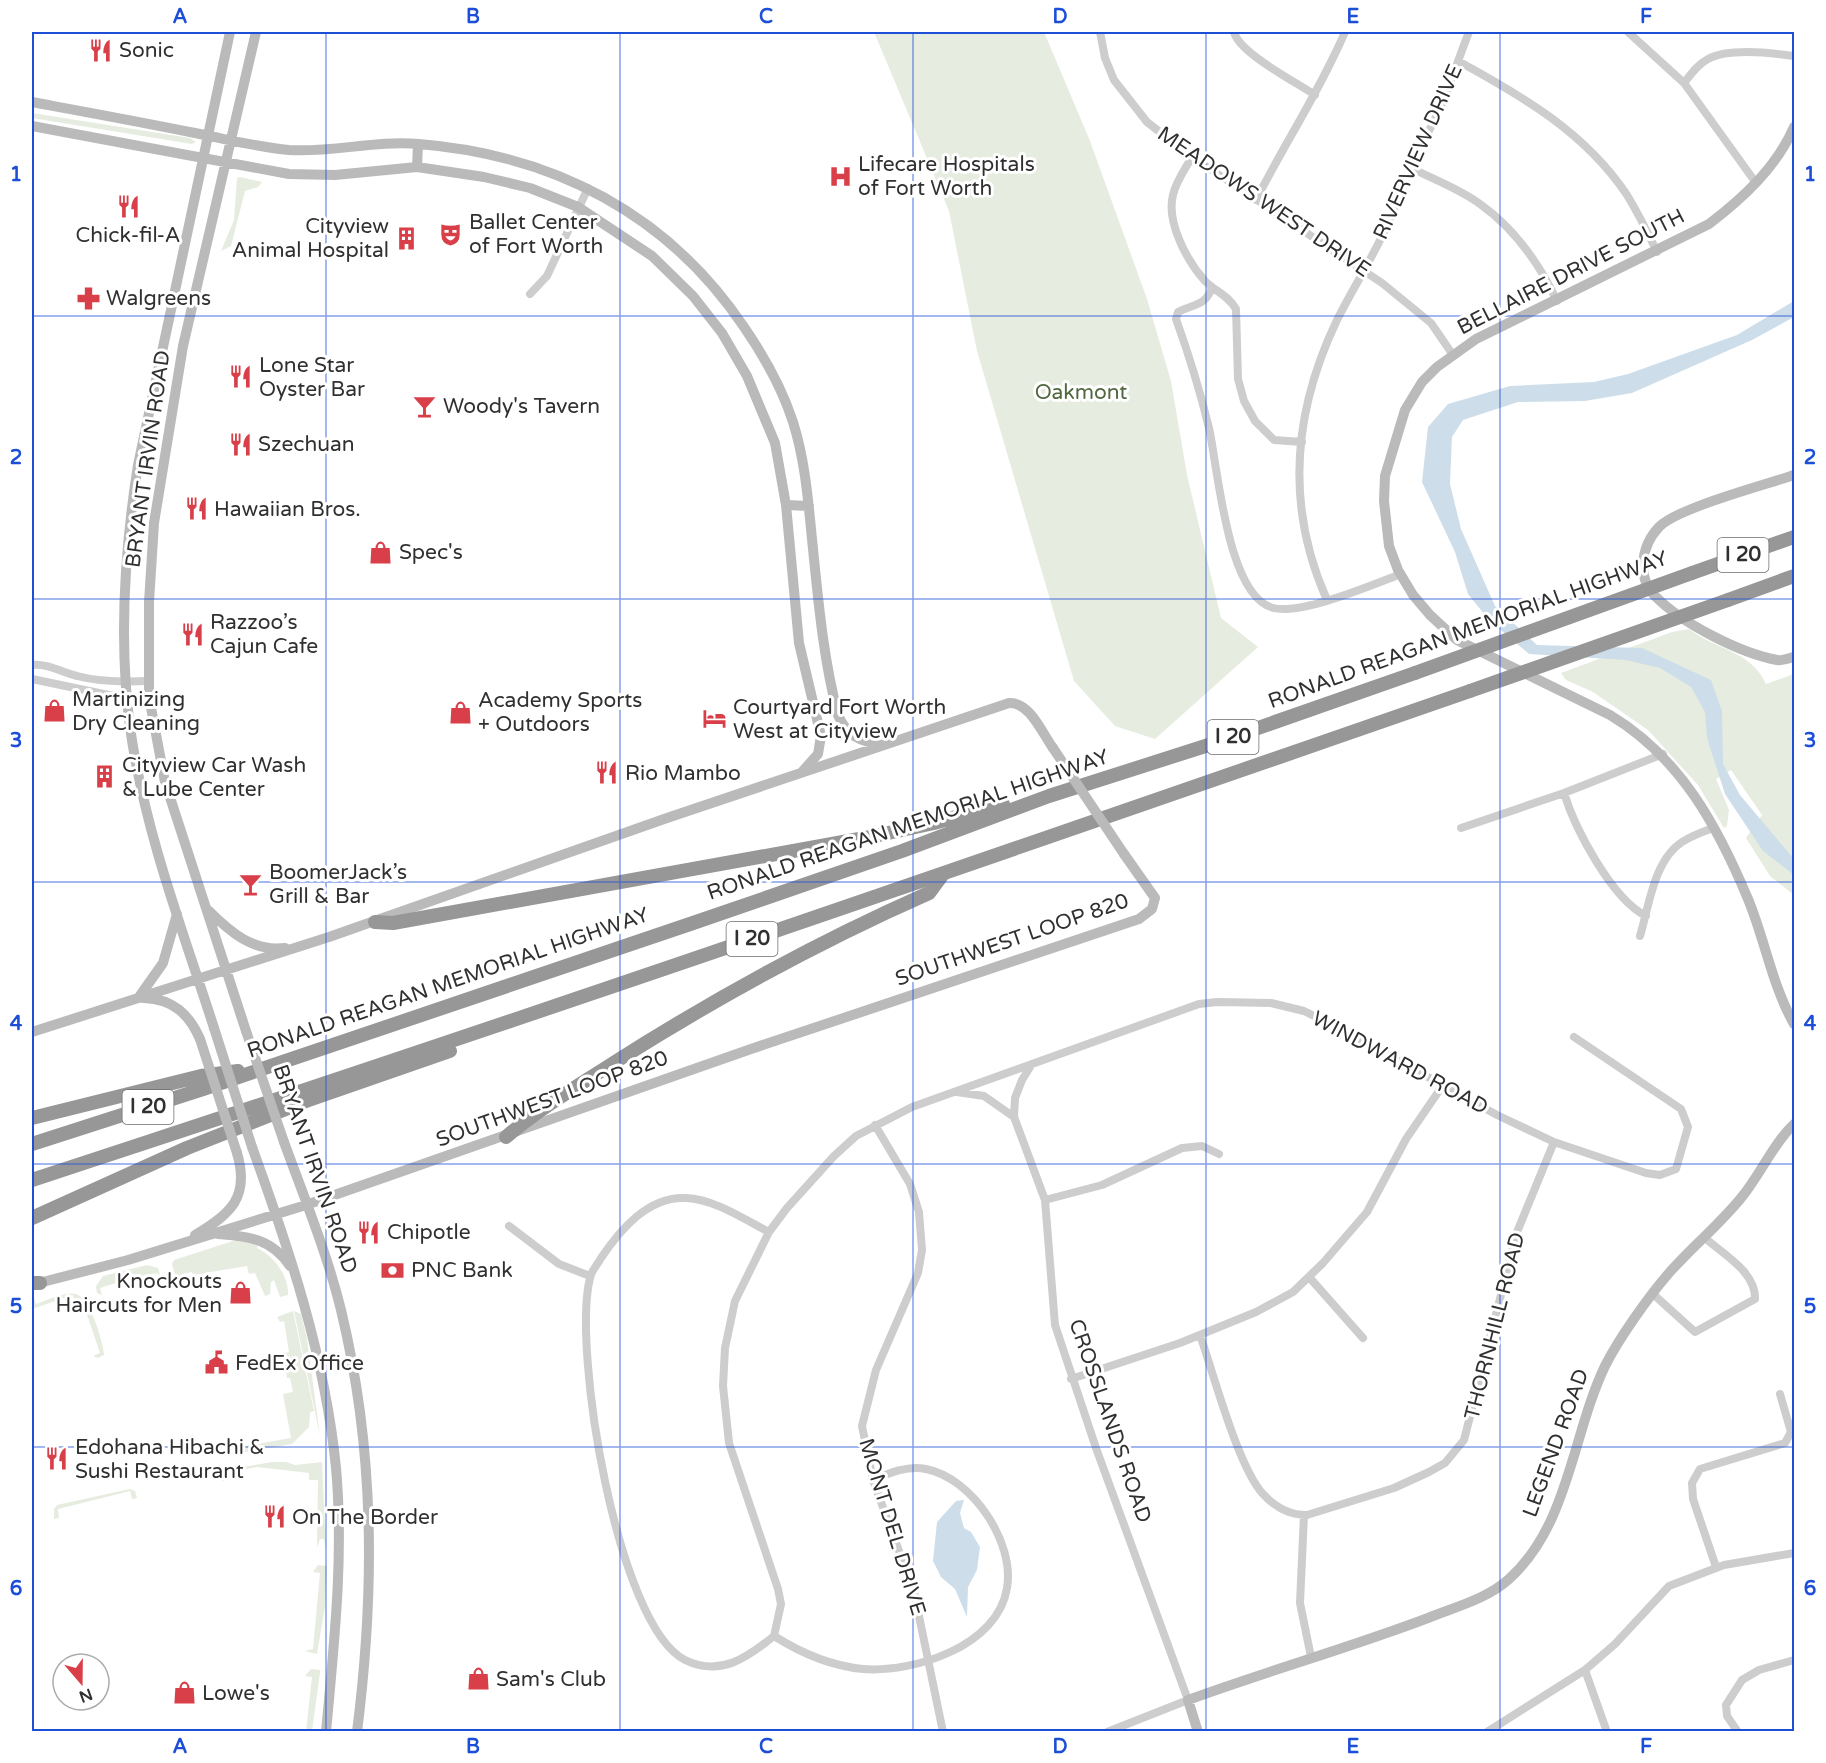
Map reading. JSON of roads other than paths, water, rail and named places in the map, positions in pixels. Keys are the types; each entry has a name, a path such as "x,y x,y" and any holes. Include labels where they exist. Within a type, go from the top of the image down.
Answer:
{"highway":[{"name":"RONALD REAGAN MEMORIAL HIGHWAY","path":"32,1144 902,851 1049,796 1218,742 1794,537"},
{"name":"I 20","path":"32,1180 254,1108 943,874 1794,576"},
{"path":"375,922 393,923 854,840 933,823 1025,797 1049,796"},
{"path":"506,1137 536,1112 664,1031 779,966 929,893 943,874"},
{"path":"32,1218 187,1148 306,1101 545,1019 557,1005"},
{"path":"32,1118 201,1076 263,1068"}],"main road":[{"name":"BRYANT IRVIN ROAD","path":"230,32 206,135 129,520 124,598 126,682 141,784 177,914 252,1147 296,1274 320,1367 337,1492 338,1600 326,1731"},
{"name":"BRYANT IRVIN ROAD","path":"256,32 183,346 154,523 149,602 148,681 165,782 226,971 341,1310 360,1401 365,1441 371,1563 366,1653 357,1731"},
{"path":"32,102 292,150 361,144 418,144 502,156 528,163 588,188 621,207 674,244 722,297 756,344 785,400 800,449 809,506 822,631 838,715 843,726 857,739 882,745"},
{"path":"32,126 269,172 314,175 417,167 506,182 550,194 578,207 652,256 705,310 747,376 767,421 780,465 799,643 821,736 818,754 801,772"},
{"name":"BELLAIRE DRIVE SOUTH","path":"1713,828 1693,793 1663,754 1633,729 1457,640 1430,615 1401,574 1389,546 1385,529 1385,476 1405,410 1422,382 1453,355 1476,339 1657,252 1709,224 1741,200 1756,183 1794,127"},
{"path":"417,167 418,144"},
{"path":"705,310 722,297"},
{"path":"1794,475 1667,520 1650,538 1644,552 1643,571 1654,596 1691,624 1750,653 1779,660 1794,657"},
{"path":"786,505 809,506"},
{"name":"SOUTHWEST LOOP 820","path":"32,1032 375,922 801,772 1016,703 1027,710 1155,898 1152,909 1139,919 751,1049 506,1137 306,1205 179,1244 34,1284"},
{"path":"1713,828 1748,899 1779,993 1794,1024"},
{"path":"206,908 236,936 256,945 274,950 303,946"},
{"path":"138,998 163,963 177,914"},
{"path":"138,998 155,998 179,1008 188,1016 200,1039 237,1153 242,1176 233,1206 219,1220 179,1244"},
{"name":"LEGEND ROAD","path":"1188,1700 1311,1657 1368,1641 1483,1596 1510,1578 1529,1556 1552,1521 1606,1363 1670,1272 1705,1238 1755,1182 1794,1124"},
{"path":"212,1234 261,1240 279,1252 296,1274"},
{"name":"CROSSLANDS ROAD","path":"1188,1700 1198,1731"}],"street":[{"name":"MEADOWS WEST DRIVE","path":"1100,32 1105,58 1124,94 1147,122 1192,157 1364,270 1431,323 1453,355"},
{"path":"1234,32 1239,43 1315,96"},
{"path":"1256,200 1279,154 1315,96 1345,32"},
{"name":"RIVERVIEW DRIVE","path":"1327,600 1312,567 1297,483 1308,398 1319,363 1337,321 1385,231 1410,168 1440,108 1469,32"},
{"path":"1628,32 1684,82 1756,183"},
{"path":"1684,82 1696,68 1715,56 1772,53 1794,56"},
{"path":"1458,62 1551,116 1596,156 1625,192 1657,252"},
{"path":"1192,157 1175,187 1172,209 1183,246 1196,269 1212,287 1232,301 1236,309 1238,379 1244,401 1255,421 1274,440 1302,441"},
{"path":"1410,168 1480,204 1517,238 1545,275 1557,301"},
{"path":"530,294 547,276 588,188"},
{"path":"1212,287 1206,300 1198,306 1178,312 1176,319 1205,412 1226,524 1248,590 1272,608 1290,608 1327,600 1401,574"},
{"path":"32,665 43,665 79,677 126,682 148,681"},
{"path":"73,689 79,677"},
{"path":"32,679 127,699 149,697"},
{"path":"1461,828 1564,793 1663,754"},
{"path":"1564,793 1587,846 1626,902 1646,916"},
{"path":"1640,936 1662,864 1669,853 1681,842 1713,828"},
{"name":"WINDWARD ROAD","path":"774,1636 781,1604 729,1443 723,1386 725,1348 735,1301 769,1232 787,1208 834,1156 856,1136 912,1107 1199,1004 1259,1002 1304,1011 1554,1142 1646,1173 1668,1173 1676,1169 1688,1126 1685,1116 1673,1102 1574,1036"},
{"path":"1014,1117 1015,1098 1032,1064"},
{"path":"1071,1379 1200,1335 1256,1312 1293,1292 1367,1212 1406,1139 1443,1085"},
{"path":"955,1092 984,1096 1014,1117"},
{"name":"CROSSLANDS ROAD","path":"1014,1117 1045,1200 1055,1325 1071,1379 1188,1700"},
{"name":"MONT DEL DRIVE","path":"875,1125 910,1184 919,1212 922,1250 918,1273 876,1370 862,1426 873,1480 914,1592 943,1731"},
{"name":"THORNHILL ROAD","path":"1304,1515 1394,1488 1429,1472 1444,1463 1464,1440 1517,1232 1554,1142"},
{"path":"1045,1200 1102,1185 1182,1148 1202,1146 1219,1154"},
{"path":"769,1232 701,1200 664,1200 645,1210 615,1237 590,1276 585,1333 589,1389 614,1518 641,1602 658,1634 673,1652 685,1660 709,1668 721,1668 738,1661 774,1636 800,1653 864,1669 928,1660 950,1653 967,1643 985,1629 999,1609 1007,1588 1008,1578 1000,1537 990,1518 973,1496 940,1473 924,1468 908,1468 873,1480"},
{"path":"509,1226 559,1264 590,1276"},
{"path":"1653,1294 1695,1332 1755,1299 1752,1283 1743,1270 1705,1238"},
{"path":"1309,1277 1364,1338"},
{"path":"1200,1335 1252,1479 1262,1493 1276,1506 1296,1515 1304,1515 1300,1603 1311,1657"},
{"path":"1716,1567 1694,1500 1692,1483 1700,1469 1785,1443 1790,1438 1791,1432 1780,1394"},
{"path":"1490,1731 1585,1670 1616,1644 1669,1586 1716,1567 1794,1553"},
{"path":"1738,1731 1727,1716 1726,1706 1742,1680 1767,1667 1794,1660"},
{"path":"1585,1670 1607,1731"},
{"name":"LEGEND ROAD","path":"1107,1731 1188,1700"}],"water":[{"path":"1794,301 1794,317 1752,340 1632,393 1585,401 1518,402 1463,420 1452,437 1450,484 1461,529 1495,606 1537,645 1642,648 1711,680 1722,711 1723,764 1740,795 1794,859 1794,875 1763,851 1725,794 1707,738 1705,712 1691,687 1660,668 1626,660 1529,654 1489,620 1468,594 1455,552 1422,482 1428,427 1448,404 1510,386 1594,382 1628,374 1737,335"},
{"path":"964,1500 960,1513 964,1528 971,1532 980,1547 977,1570 968,1587 967,1617 955,1589 941,1577 933,1561 937,1522 956,1501"}],"place":[{"name":"Sonic","path":"101,50"},
{"name":"Lifecare Hospitals of Fort Worth","path":"840,176"},
{"name":"Chick-fil-A","path":"128,207"},
{"name":"Ballet Center of Fort Worth","path":"451,234"},
{"name":"Cityview Animal Hospital","path":"407,238"},
{"name":"Walgreens","path":"88,298"},
{"name":"Lone Star Oyster Bar","path":"241,377"},
{"name":"Woody's Tavern","path":"425,406"},
{"name":"Szechuan","path":"240,444"},
{"name":"Hawaiian Bros.","path":"196,509"},
{"name":"Spec's","path":"381,552"},
{"name":"Razzoo’s Cajun Cafe","path":"192,634"},
{"name":"Martinizing Dry Cleaning","path":"54,711"},
{"name":"Academy Sports + Outdoors","path":"460,712"},
{"name":"Courtyard Fort Worth West at Cityview","path":"715,719"},
{"name":"Rio Mambo","path":"607,773"},
{"name":"Cityview Car Wash & Lube Center","path":"104,777"},
{"name":"BoomerJack’s Grill & Bar","path":"251,884"},
{"name":"Chipotle","path":"369,1232"},
{"name":"PNC Bank","path":"393,1270"},
{"name":"Knockouts Haircuts for Men","path":"240,1293"},
{"name":"FedEx Office","path":"217,1363"},
{"name":"Edohana Hibachi & Sushi Restaurant","path":"57,1459"},
{"name":"On The Border","path":"274,1517"},
{"name":"Sam's Club","path":"478,1679"},
{"name":"Lowe's","path":"184,1693"}],"park label":[{"name":"Oakmont","path":"1081,392"}]}
